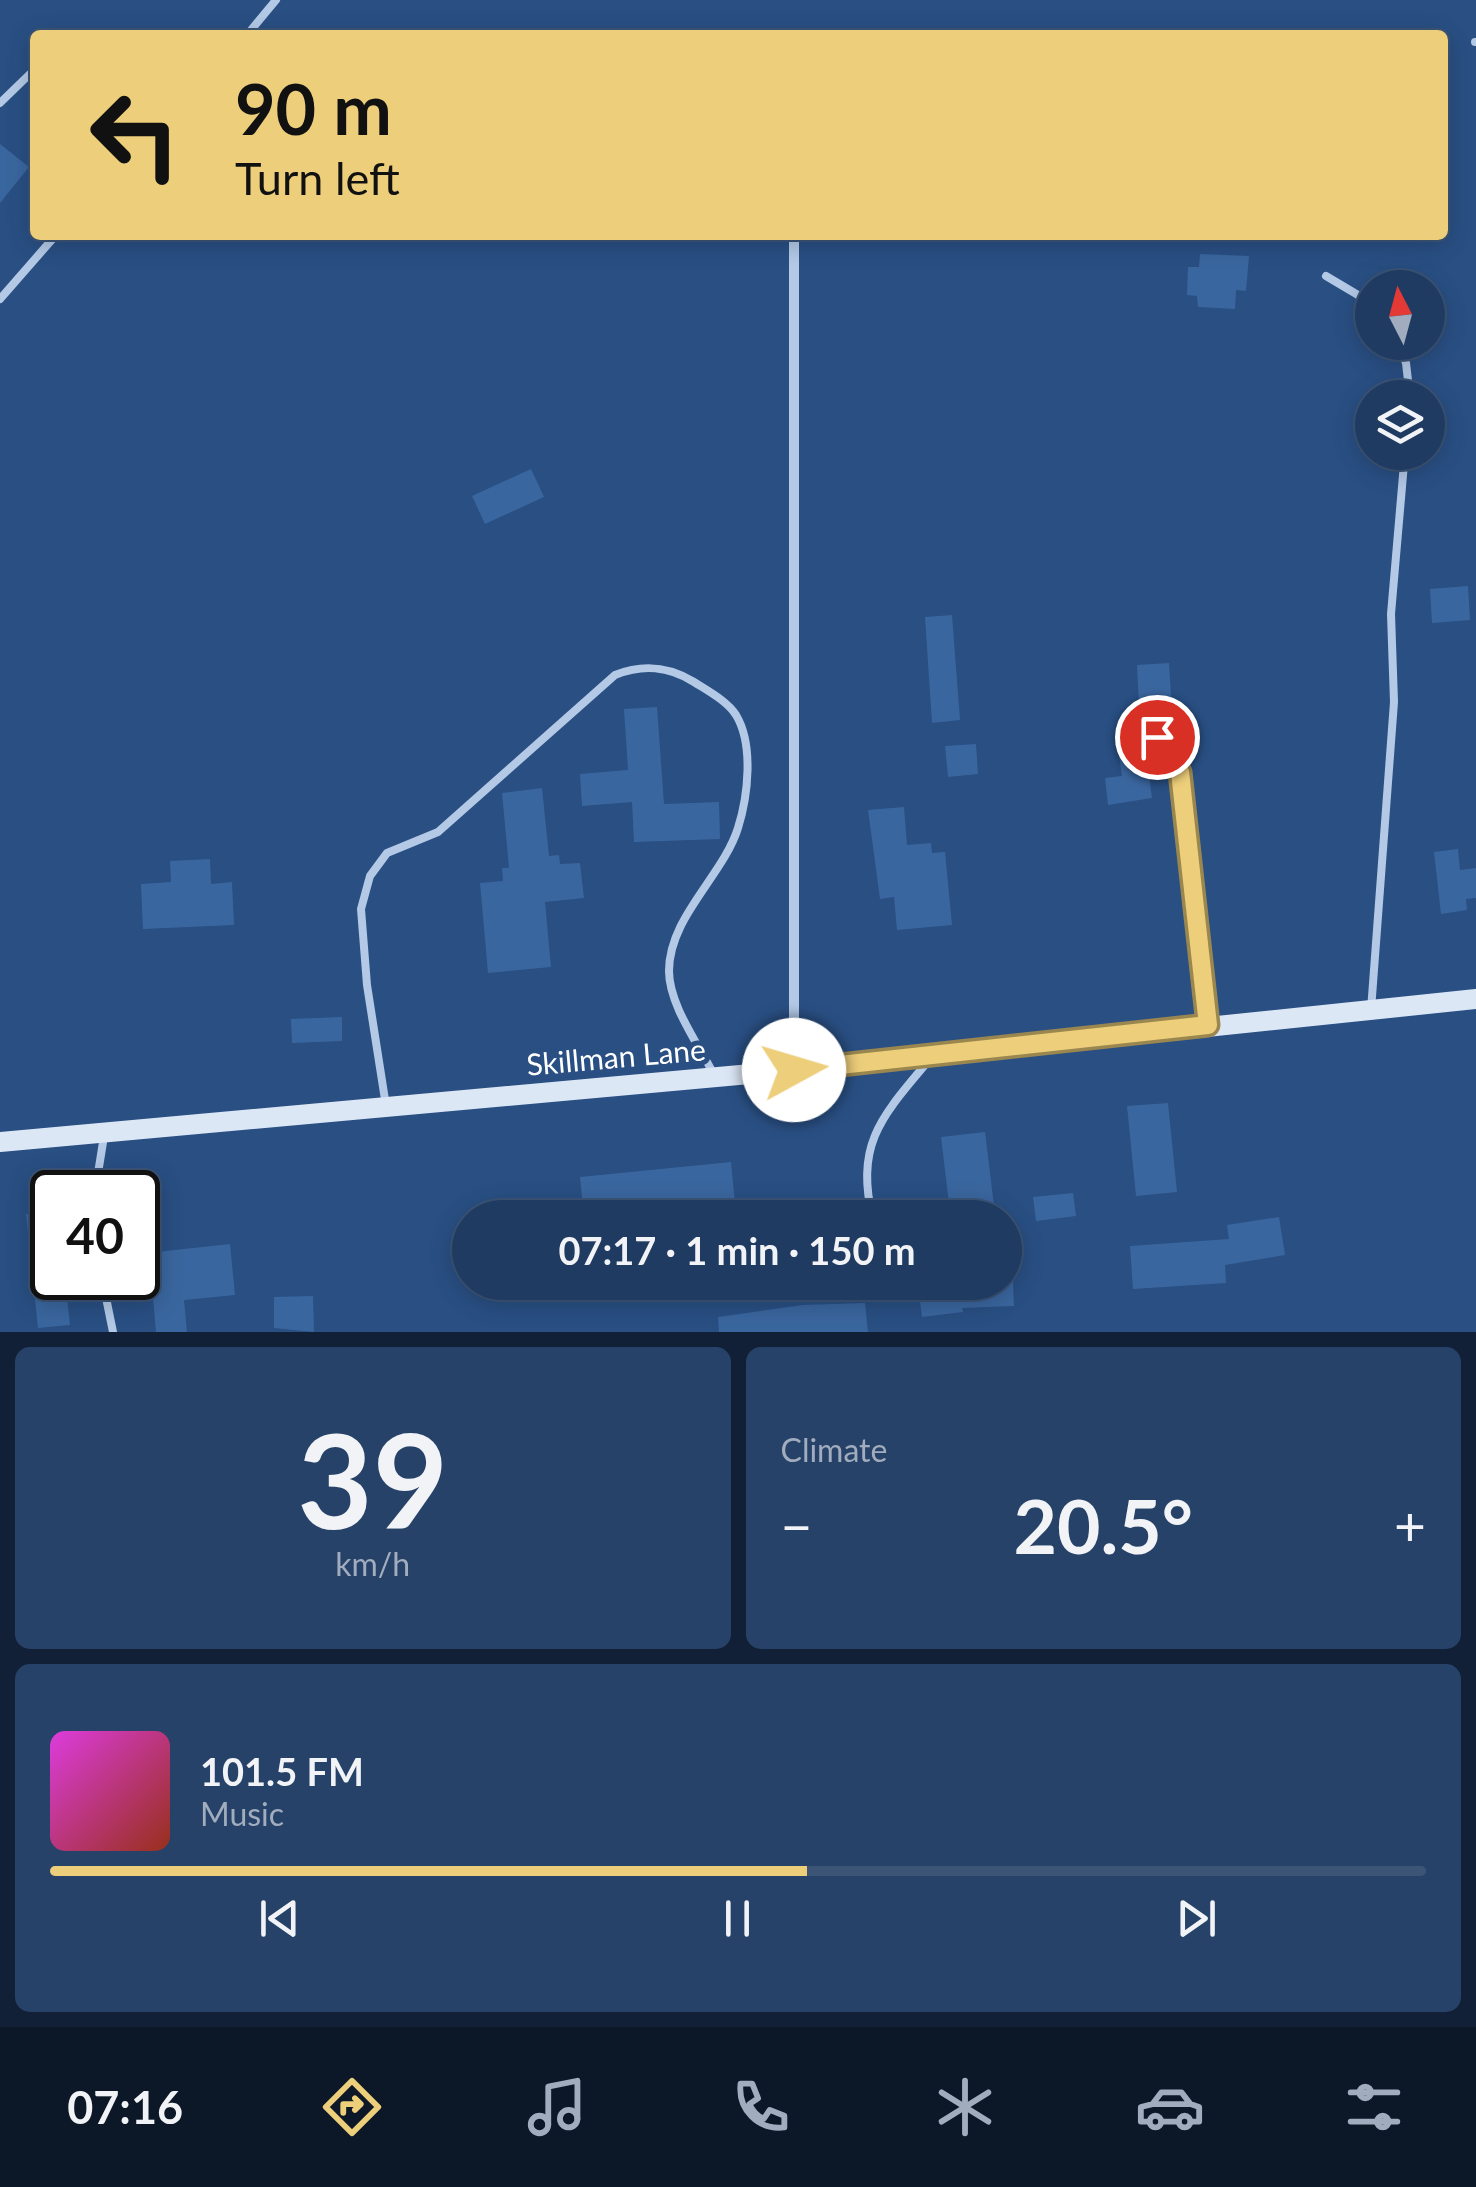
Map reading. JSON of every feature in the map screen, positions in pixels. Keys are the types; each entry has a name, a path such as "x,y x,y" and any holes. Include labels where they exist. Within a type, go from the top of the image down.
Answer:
{"street":[{"path":"794,240 794,1070"},
{"name":"Skillman Lane","path":"0,1142 794,1070 1476,998"}],"lane":[{"path":"251,30 276,0"},
{"path":"0,103 30,74"},
{"path":"0,300 52,240"},
{"path":"1326,276 1355,293"},
{"path":"1370,1010 1394,702 1391,614 1403,470"},
{"path":"386,1106 367,985 361,909 370,876 388,853 438,832 615,676 639,666 678,672 717,696 735,714 745,740 747,766 738,829 671,948 669,974 677,1002 715,1077"},
{"path":"1157,737 1180,772 1208,1025"},
{"path":"871,1200 867,1154 885,1113 932,1056"},
{"path":"98,1170 104,1132"},
{"path":"106,1300 113,1332"}],"building":[{"path":"0,144 29,167 0,203"},
{"path":"1200,254 1249,256 1246,291 1236,290 1235,309 1198,307 1197,296 1187,295 1188,267 1199,267"},
{"path":"531,469 544,497 485,524 472,496"},
{"path":"1468,586 1470,620 1432,623 1430,589"},
{"path":"952,615 960,720 932,723 925,617"},
{"path":"1169,663 1173,726 1140,728 1137,665"},
{"path":"657,707 664,804 719,802 720,839 634,842 632,802 582,806 580,774 628,770 624,709"},
{"path":"976,744 978,774 948,777 945,746"},
{"path":"1145,745 1152,798 1108,805 1105,778 1122,776 1118,748"},
{"path":"542,788 549,856 559,855 560,864 580,863 584,898 545,902 551,967 488,973 480,883 503,881 502,868 509,868 502,793"},
{"path":"904,807 907,845 931,843 932,853 945,852 952,925 897,930 894,897 880,899 868,810"},
{"path":"1458,849 1460,870 1476,868 1476,898 1466,899 1467,910 1441,914 1434,852"},
{"path":"210,859 211,884 232,882 234,925 143,929 141,884 171,882 170,861"},
{"path":"342,1017 342,1041 292,1043 291,1019"},
{"path":"1168,1103 1177,1192 1136,1196 1127,1106"},
{"path":"985,1132 993,1200 949,1200 941,1137"},
{"path":"731,1162 735,1200 582,1200 580,1177"},
{"path":"1073,1193 1076,1216 1036,1221 1033,1197"},
{"path":"26,1214 30,1214 30,1252"},
{"path":"1279,1217 1285,1255 1225,1265 1226,1283 1133,1289 1130,1246 1229,1239 1227,1225"},
{"path":"230,1244 235,1295 184,1300 187,1332 156,1332 153,1300 160,1300 160,1252"},
{"path":"313,1296 314,1332 274,1328 274,1297"},
{"path":"35,1300 67,1300 70,1325 38,1328"},
{"path":"920,1300 1014,1300 1014,1306 962,1308 963,1312 922,1317"},
{"path":"865,1303 868,1332 719,1332 718,1317 802,1305"}],"route":[{"path":"794,1070 1208,1025 1180,772 1157,737"}]}
